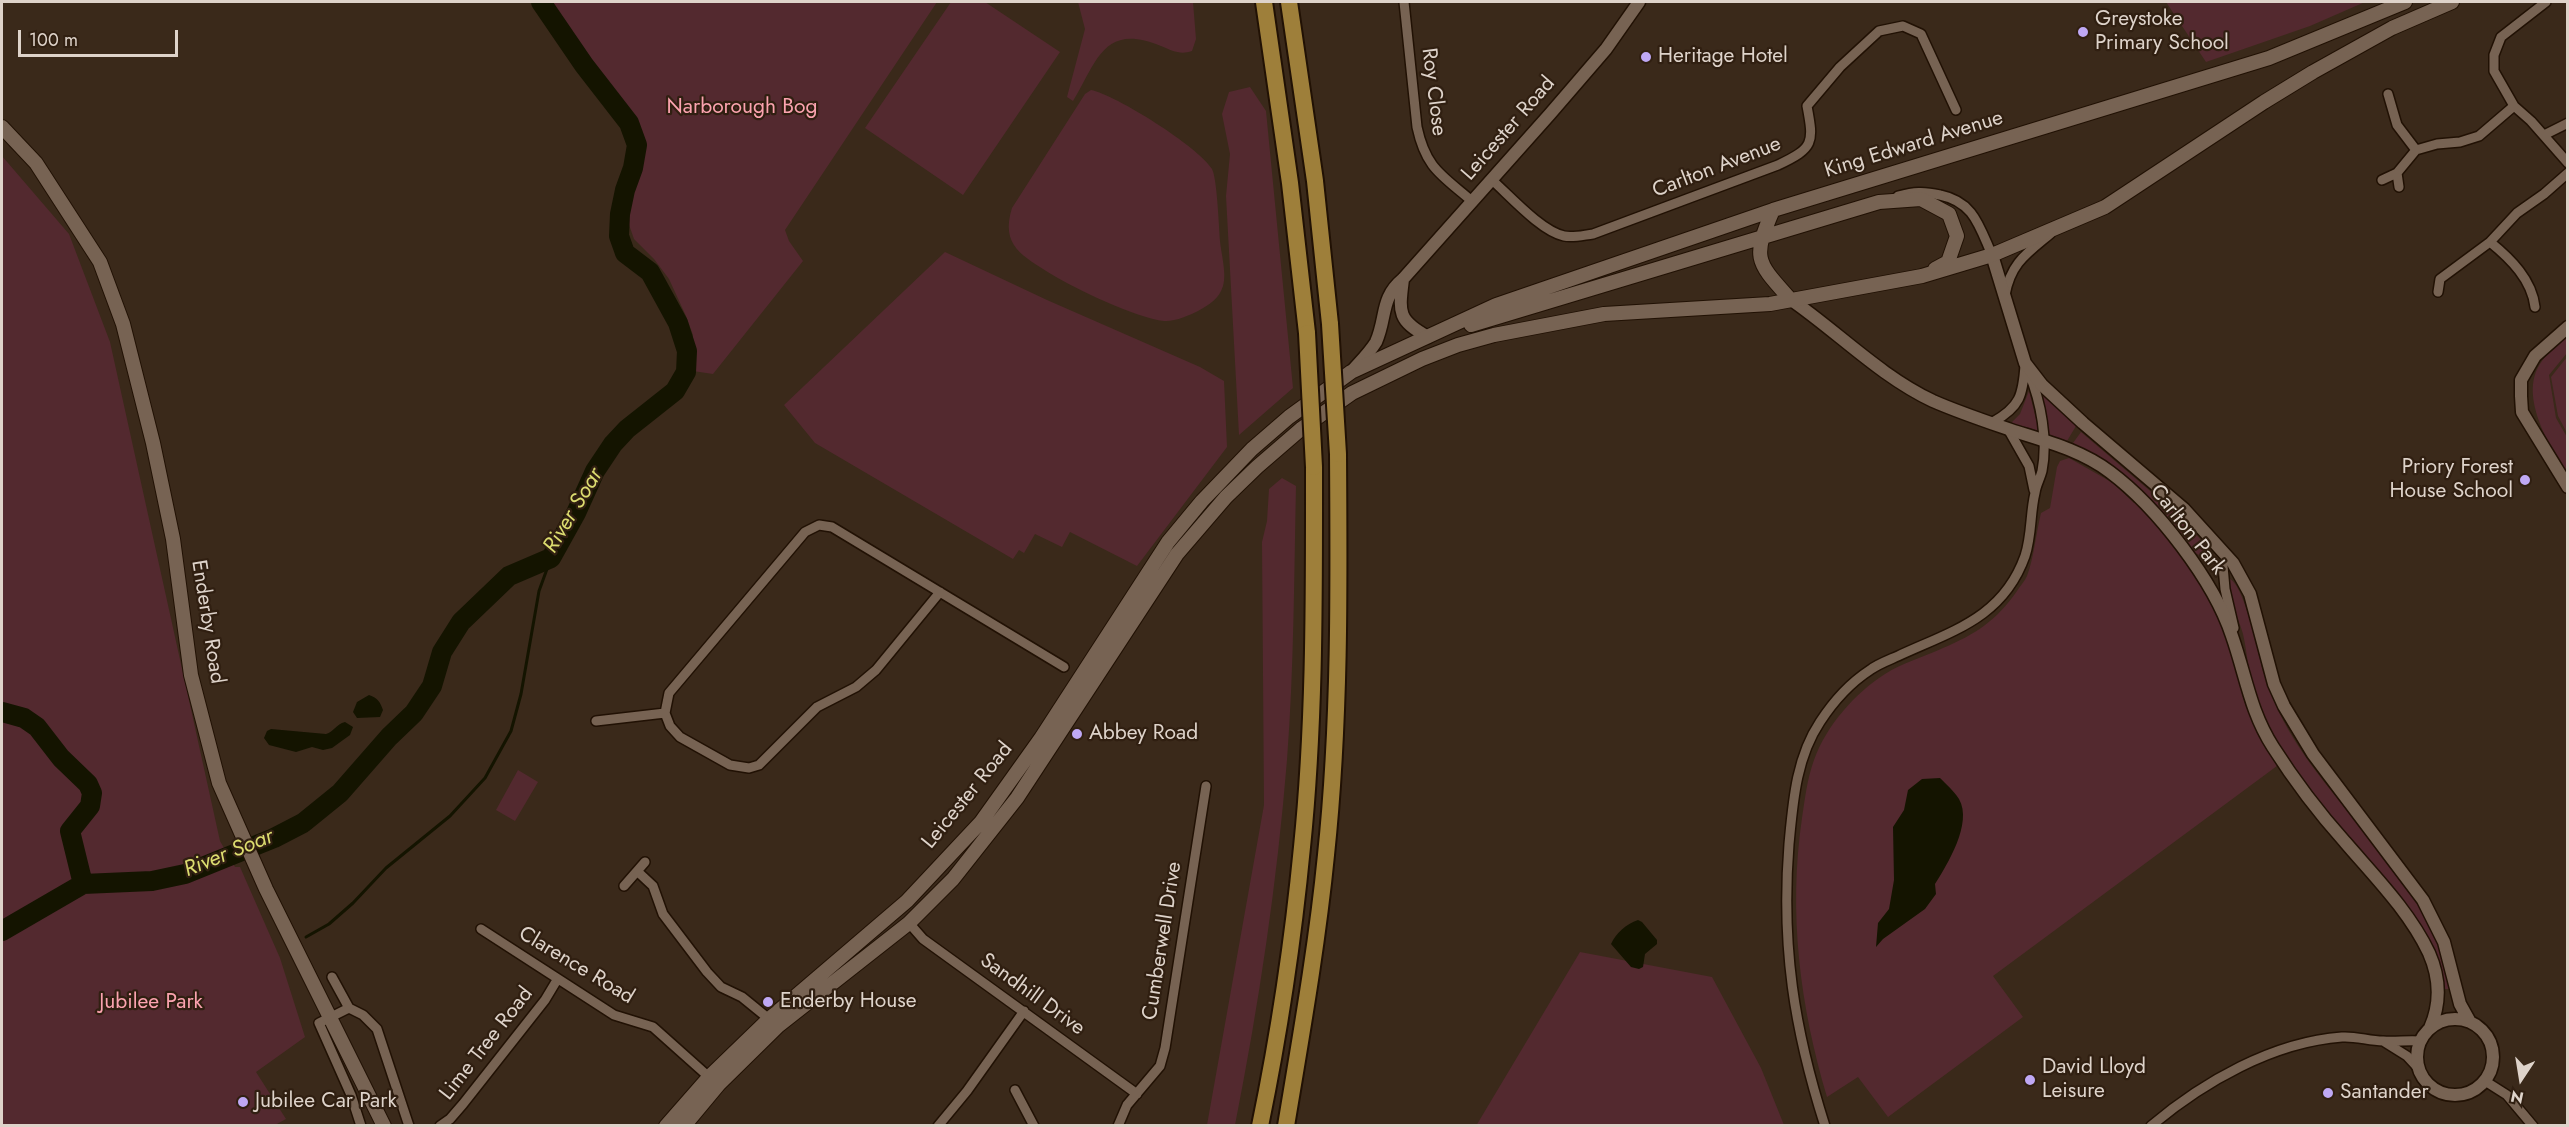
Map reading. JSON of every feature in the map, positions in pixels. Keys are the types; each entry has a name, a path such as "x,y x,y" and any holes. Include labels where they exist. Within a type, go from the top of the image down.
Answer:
{"highway":[{"path":"1260,1125 1290,945 1302,847 1310,724 1314,467 1307,333 1290,183 1264,2"},
{"path":"1286,1125 1311,976 1327,843 1337,657 1338,454 1330,324 1315,181 1289,2"}],"main road":[{"name":"King Edward Avenue","path":"1252,449 1289,417 1352,372 1496,305 1773,210 2269,58 2405,2"},
{"name":"King Edward Avenue","path":"1257,467 1301,429 1352,393 1458,345 1494,334 1604,314 1770,304 1922,276 1992,255 2105,207 2313,72 2392,28 2452,2"},
{"name":"Enderby Road","path":"2,127 36,163 100,262 123,324 140,390 173,539 191,675 219,783 266,889 331,1017 379,1123"},
{"name":"King Edward Avenue","path":"1432,336 1879,202 1922,199 1949,214 1957,236 1948,262 1922,276"},
{"path":"1773,210 1762,236 1760,255 1765,272 1790,299"},
{"name":"Leicester Road","path":"666,1125 709,1077 769,1019 907,901 981,822 1041,738 1168,542 1222,478 1252,449"},
{"name":"Leicester Road","path":"684,1125 719,1084 777,1026 909,923 976,853 1017,798 1176,554 1226,497 1257,467"}],"street":[{"name":"Roy Close","path":"1404,2 1421,147 1435,168 1473,202"},
{"name":"Leicester Road","path":"1352,372 1375,342 1388,296 1394,286 1404,279 1473,202 1606,49 1639,2"},
{"path":"2546,2 2501,37 2494,55 2494,71 2514,106 2544,135 2568,164"},
{"name":"Carlton Avenue","path":"1492,180 1547,228 1562,236 1570,237 1593,234 1778,165 1802,154 1812,136 1807,106 1840,67 1879,31 1904,26 1921,34 1956,110"},
{"path":"2388,94 2397,125 2416,150"},
{"path":"2382,180 2397,173 2416,150 2479,136 2514,106"},
{"path":"2544,135 2568,123"},
{"path":"2397,173 2399,187"},
{"path":"2438,292 2436,276 2490,242 2517,213 2568,173"},
{"name":"Carlton Park","path":"1879,202 1920,190 1957,199 1973,215 1992,255 2025,363 2042,385 2061,403 2184,510 2233,563 2250,594 2274,684 2284,706 2313,754 2423,900 2444,942 2460,1004 2470,1022"},
{"path":"2004,300 2009,277 2022,257 2062,225"},
{"path":"2490,242 2508,258 2534,292 2535,308"},
{"path":"1404,279 1400,298 1404,317 1409,327 1432,336"},
{"name":"Carlton Park","path":"1790,299 1897,380 1932,400 2008,429 2044,439 2089,458 2109,471 2161,523 2208,585 2232,635 2250,704 2260,727 2339,836 2388,892 2420,936 2436,974 2439,992 2436,1014 2430,1028"},
{"path":"2568,327 2535,356 2521,380 2521,396 2522,412 2568,487"},
{"path":"1993,422 2010,413 2017,403 2024,389 2025,363"},
{"path":"1825,1125 1799,1037 1789,977 1786,883 1791,815 1797,779 1806,750 1820,723 1850,685 1871,669 1970,624 1997,603 2017,574 2026,555 2035,493 2042,471 2044,439 2036,390 2025,363"},
{"path":"2008,429 2029,466 2035,493"},
{"path":"940,592 876,670 856,687 817,707 759,765 749,768 730,765 681,737 670,726 665,713 669,693 805,532 819,525 832,527 940,592 1064,667"},
{"path":"2223,566 2225,589 2237,637 2237,654"},
{"path":"596,721 665,713"},
{"name":"Cumberwell Drive","path":"1118,1125 1128,1105 1160,1066 1165,1048 1206,786"},
{"path":"624,886 645,862"},
{"path":"637,871 653,886 663,914 707,972 721,987 742,997 769,1019"},
{"name":"Sandhill Drive","path":"909,923 923,939 1137,1094"},
{"name":"Clarence Road","path":"481,929 614,1015 653,1027 709,1077"},
{"path":"332,977 349,1008 363,1015 376,1029 409,1125"},
{"name":"Lime Tree Road","path":"440,1125 450,1119 463,1104 545,1000 557,980"},
{"path":"349,1008 319,1023 351,1095 361,1125"},
{"path":"938,1125 967,1091 1024,1011"},
{"path":"2383,1041 2407,1056 2429,1085 2449,1095 2475,1090 2485,1081 2493,1060 2493,1049 2489,1038 2481,1029 2470,1022 2449,1019 2430,1028 2420,1041 2417,1050 2419,1069"},
{"path":"2151,1125 2212,1081 2242,1066 2309,1042 2342,1037 2383,1041 2420,1041"},
{"path":"2485,1081 2507,1095 2533,1125"},
{"path":"1015,1090 1034,1125"}],"green space":[{"name":"Narborough Bog","path":"550,2 937,2 785,230 789,241 803,261 713,374 693,371 693,335 686,316 669,279 654,259 634,239 627,219 629,201 642,158 640,128"},
{"path":"951,2 985,2 1060,52 963,195 865,128"},
{"path":"1078,2 1193,2 1196,39 1192,51 1176,52 1142,40 1127,39 1114,42 1096,60 1073,101 1067,97 1085,29"},
{"path":"2166,2 2365,2 2310,26 2206,62"},
{"path":"1250,87 1266,111 1293,388 1239,435 1226,196 1230,154 1222,114 1229,92"},
{"path":"1091,90 1119,101 1156,123 1191,148 1212,169 1224,281 1216,298 1195,313 1164,321 1123,309 1090,295 1051,274 1023,255 1012,241 1009,221 1012,208 1085,94"},
{"name":"Jubilee Park","path":"2,156 69,234 110,342 220,841 235,867 240,867 280,958 305,1037 256,1072 286,1119 275,1125 2,1125"},
{"path":"945,252 1047,300 1200,367 1224,381 1227,447 1137,566 1070,532 1062,547 1035,534 1024,553 1019,550 1013,559 815,443 784,405"},
{"path":"2567,334 2567,353 2549,375 2556,418 2567,437 2567,474 2538,419 2533,388 2535,374 2542,361"},
{"path":"2567,357 2567,433 2558,416 2551,377"},
{"path":"2038,389 2076,426 2067,441 2046,435"},
{"path":"2029,391 2039,431 2011,423 2020,414"},
{"path":"2081,432 2183,519 2218,560 2210,560 2193,552 2138,488 2116,468 2073,443"},
{"path":"2069,458 2113,483 2134,503 2139,503 2194,574 2213,604 2226,631 2243,698 2250,716 2266,745 2281,763 1993,976 2023,1017 1888,1117 1858,1077 1827,1097 1810,1028 1799,959 1796,889 1802,818 1810,774 1819,747 1826,735 1843,711 1863,691 1892,670 1975,632 2001,611 2027,576 2041,513 2050,508 2057,467 2060,461"},
{"path":"1282,478 1296,486 1291,692 1278,852 1252,1034 1235,1125 1207,1125 1264,805 1262,542 1267,521 1269,489"},
{"path":"2228,578 2240,592 2264,674 2292,736 2312,766 2407,887 2427,919 2441,953 2449,989 2445,989 2434,953 2418,924 2313,795 2272,735 2254,695 2243,634 2231,599"},
{"path":"518,770 538,782 515,821 496,810"},
{"path":"1580,952 1712,977 1761,1068 1784,1125 1476,1126"}],"shaded area":[{"path":"369,695 377,699 381,705 383,710 380,717 357,718 353,712 357,702"},
{"path":"345,722 353,727 350,735 332,748 323,750 312,747 296,752 269,745 264,738 267,731 271,729 326,734"},
{"path":"1940,778 1957,796 1962,809 1963,820 1957,843 1935,884 1936,894 1925,909 1883,939 1876,947 1878,923 1889,909 1894,880 1893,827 1904,810 1908,790 1922,779"},
{"path":"1638,920 1657,940 1657,944 1645,954 1643,967 1639,969 1631,967 1611,944 1622,929"}],"waterway":[{"name":"River Soar","path":"2,931 83,884 152,881 185,874 274,838 303,823 340,793 389,737 414,713 432,686 442,652 461,622 509,576 551,558 576,513 595,471 613,444 627,429 675,391 686,372 687,351 678,323 650,272 625,253 619,236 620,214 637,145 629,123 584,65 541,2"},
{"path":"306,937 329,924 353,903 386,868 450,816 485,778 511,731 521,694 539,591 551,558"},
{"path":"2,712 24,718 37,727 61,758 88,784 92,793 90,806 70,831 83,884"}],"place":[{"name":"Greystoke Primary School","path":"2083,32"},
{"name":"Heritage Hotel","path":"1646,57"},
{"name":"Priory Forest House School","path":"2525,480"},
{"name":"Abbey Road","path":"1077,734"},
{"name":"Enderby House","path":"768,1002"},
{"name":"David Lloyd Leisure","path":"2030,1080"},
{"name":"Santander","path":"2328,1093"},
{"name":"Jubilee Car Park","path":"243,1102"}]}
